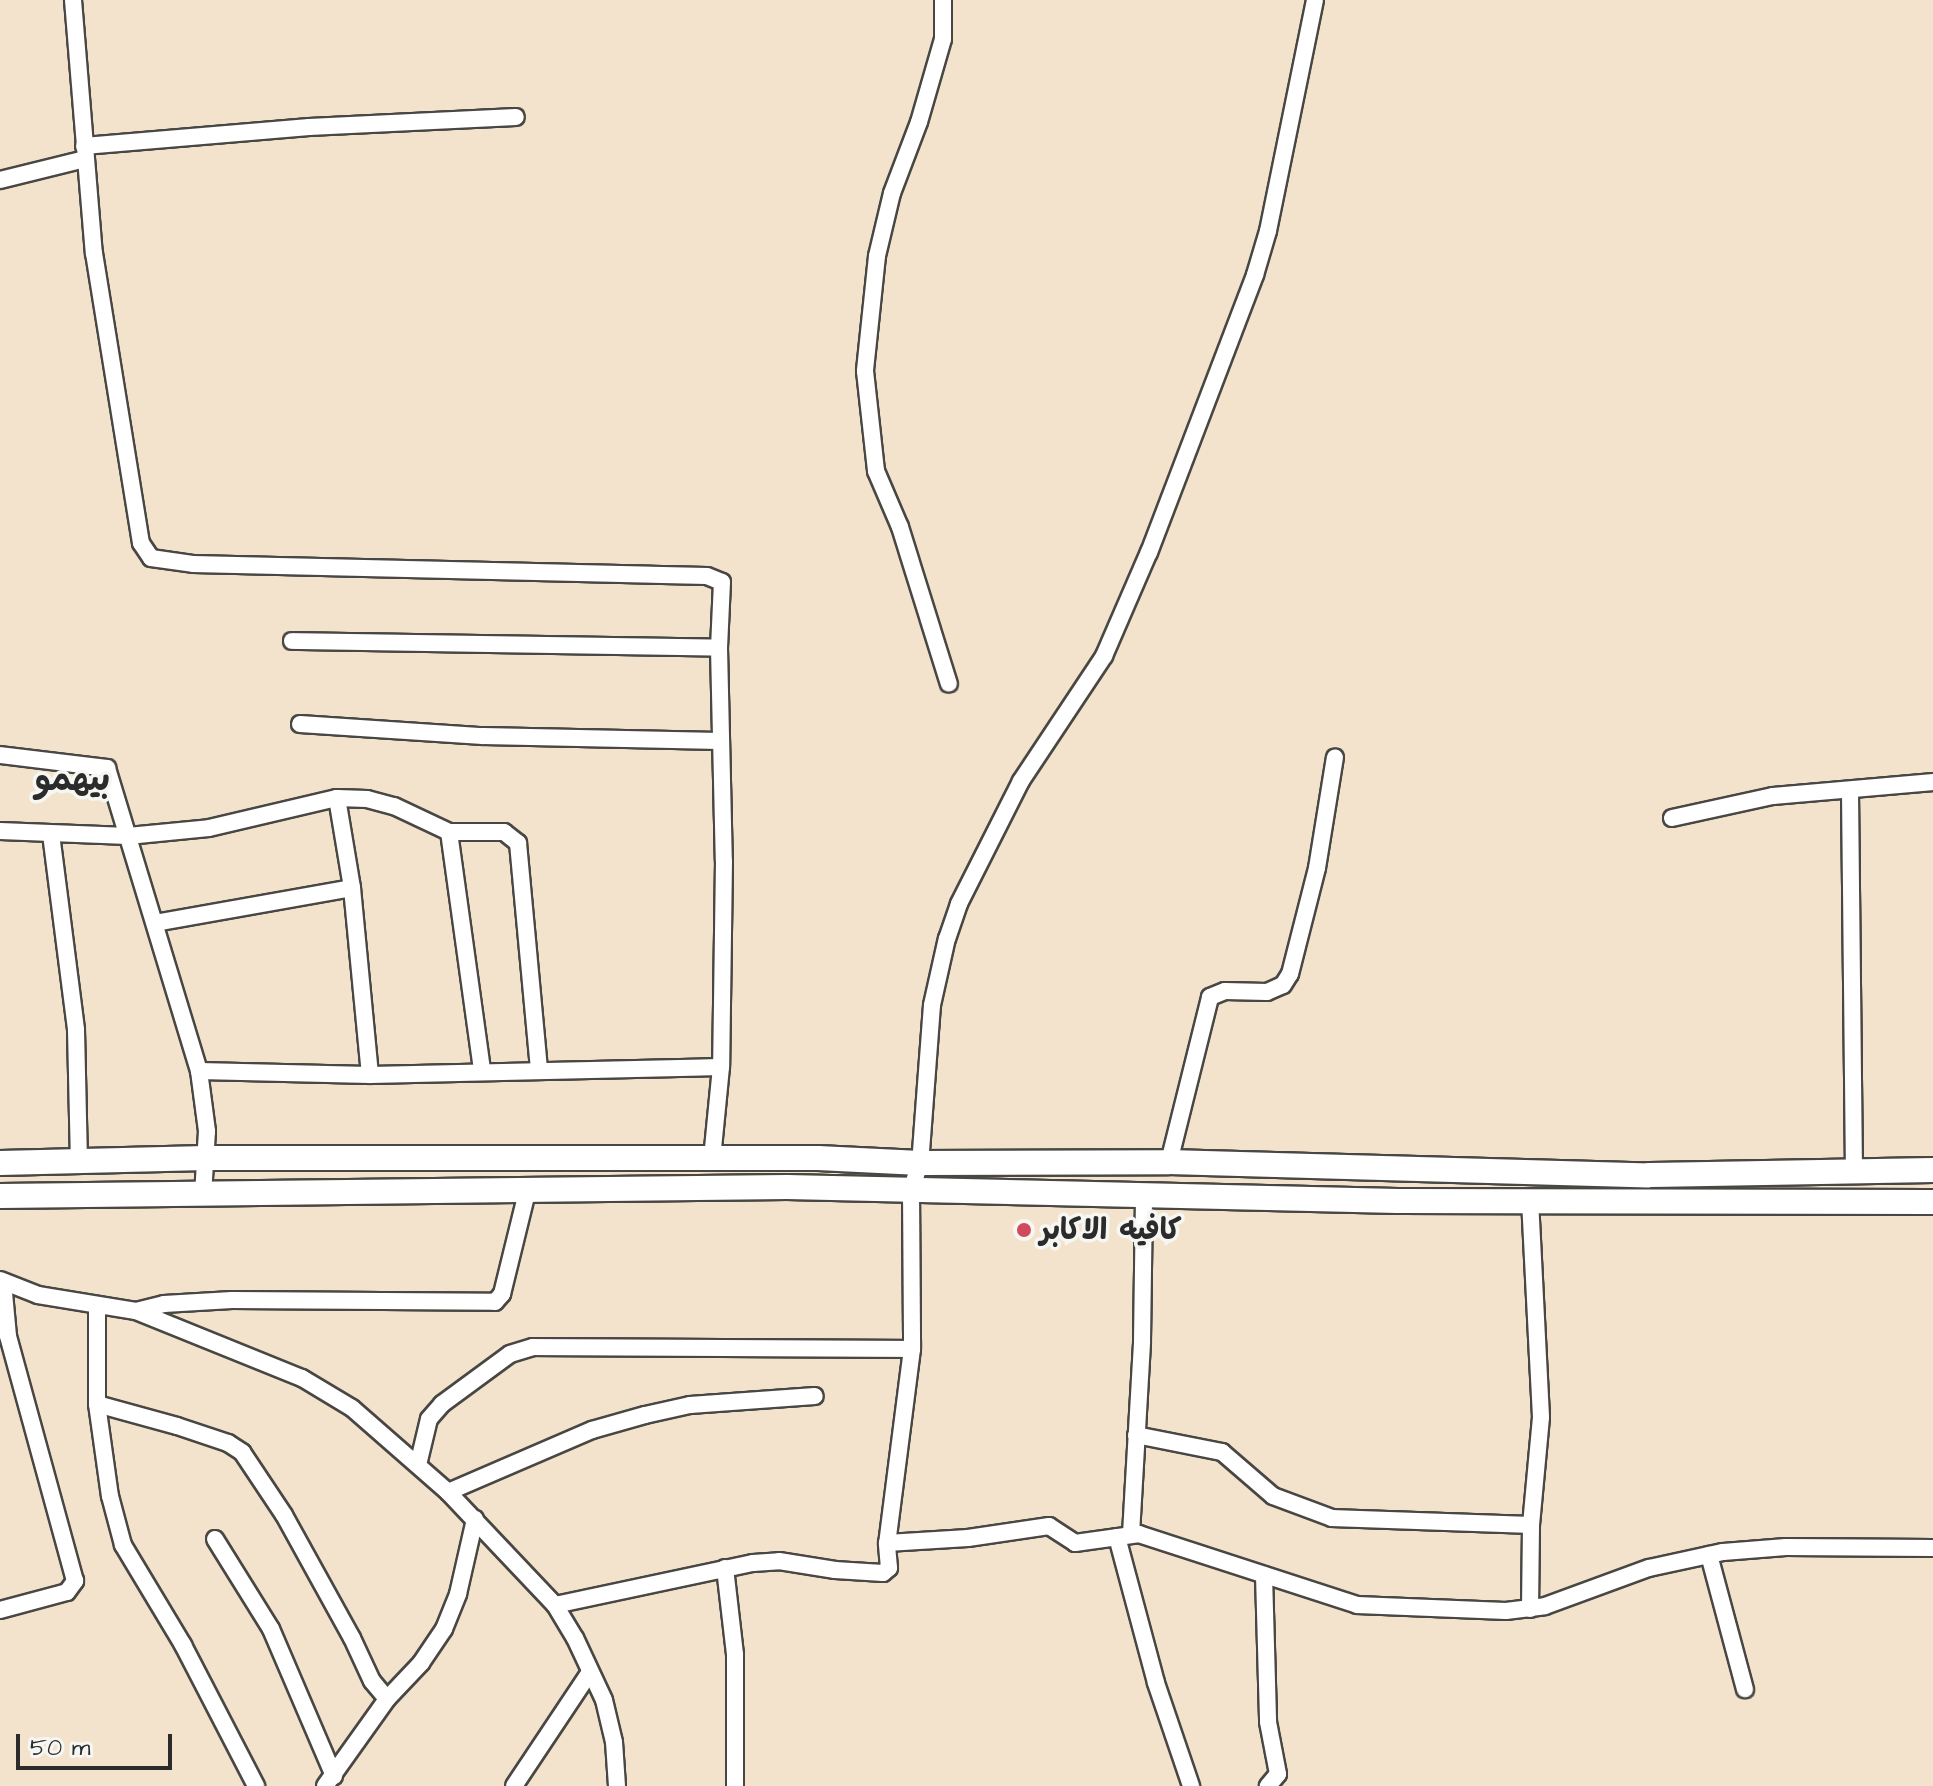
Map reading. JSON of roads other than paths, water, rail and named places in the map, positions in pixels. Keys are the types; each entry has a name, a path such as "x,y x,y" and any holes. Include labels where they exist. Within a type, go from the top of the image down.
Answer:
{"main road":[{"path":"0,1163 206,1158 712,1158 920,1163 1169,1162 1636,1174 1933,1170"},
{"path":"0,1196 787,1187 1144,1197 1736,1204 1933,1202"}],"street":[{"path":"73,0 94,253 141,543 151,558 193,564 707,576 722,582 719,648 724,861 721,1067 712,1158"},
{"path":"943,0 943,39 919,122 892,193 877,256 865,371 876,471 904,537 949,684"},
{"path":"555,1605 725,1568 779,1561 835,1570 883,1573 889,1568 887,1543 892,1485 901,1441 912,1349 911,1191 920,1163 932,1005 947,938 959,904 1021,781 1104,656 1149,552 1255,275 1268,231 1315,0"},
{"path":"0,180 84,152 309,127 516,117"},
{"path":"292,641 719,648"},
{"path":"300,724 483,736 720,741"},
{"path":"0,755 104,765 199,1071 205,1100 203,1195"},
{"path":"1169,1162 1210,997 1225,991 1267,992 1283,985 1290,974 1317,868 1335,757"},
{"path":"1672,818 1773,796 1850,792 1933,782"},
{"path":"1850,792 1854,1173"},
{"path":"0,831 128,836 209,828 337,798 378,801 449,832 504,832 518,843 539,1069"},
{"path":"337,798 352,888 370,1075"},
{"path":"449,832 482,1071"},
{"path":"51,834 76,1030 79,1160"},
{"path":"155,923 352,888"},
{"path":"199,1071 370,1075 721,1067"},
{"path":"136,1311 164,1304 232,1300 491,1303 502,1294 528,1188"},
{"path":"1144,1197 1136,1435 1124,1535 1156,1683 1191,1786"},
{"path":"1530,1200 1541,1388 1531,1525 1530,1609"},
{"path":"0,1610 67,1592 75,1581 8,1336 2,1281 38,1295 136,1311 329,1392 418,1465 475,1519 555,1605 575,1638 607,1714 617,1786"},
{"path":"97,1307 97,1404 110,1496 123,1545 183,1645 256,1786"},
{"path":"418,1465 421,1440 429,1419 442,1404 510,1354 533,1347 912,1349"},
{"path":"448,1492 592,1430 645,1415 726,1401 815,1396"},
{"path":"97,1404 190,1430 228,1443 242,1452 284,1515 372,1681 387,1699"},
{"path":"1136,1435 1222,1452 1273,1496 1332,1518 1531,1525"},
{"path":"330,1781 387,1699 421,1663 444,1629 461,1583 475,1519"},
{"path":"887,1543 968,1538 1049,1526 1066,1541 1075,1543 1124,1535 1148,1536 1357,1605 1489,1611 1530,1609 1578,1596 1649,1568 1709,1555 1786,1547 1933,1548"},
{"path":"215,1539 271,1629 330,1781"},
{"path":"1709,1555 1745,1689"},
{"path":"725,1568 735,1655 735,1786"},
{"path":"1264,1575 1268,1722 1278,1774 1268,1786"},
{"path":"514,1786 590,1672"}],"place":[{"name":"كافيه الاكابر","path":"1024,1230"}],"district":[{"name":"بيهمو","path":"72,781"}]}
